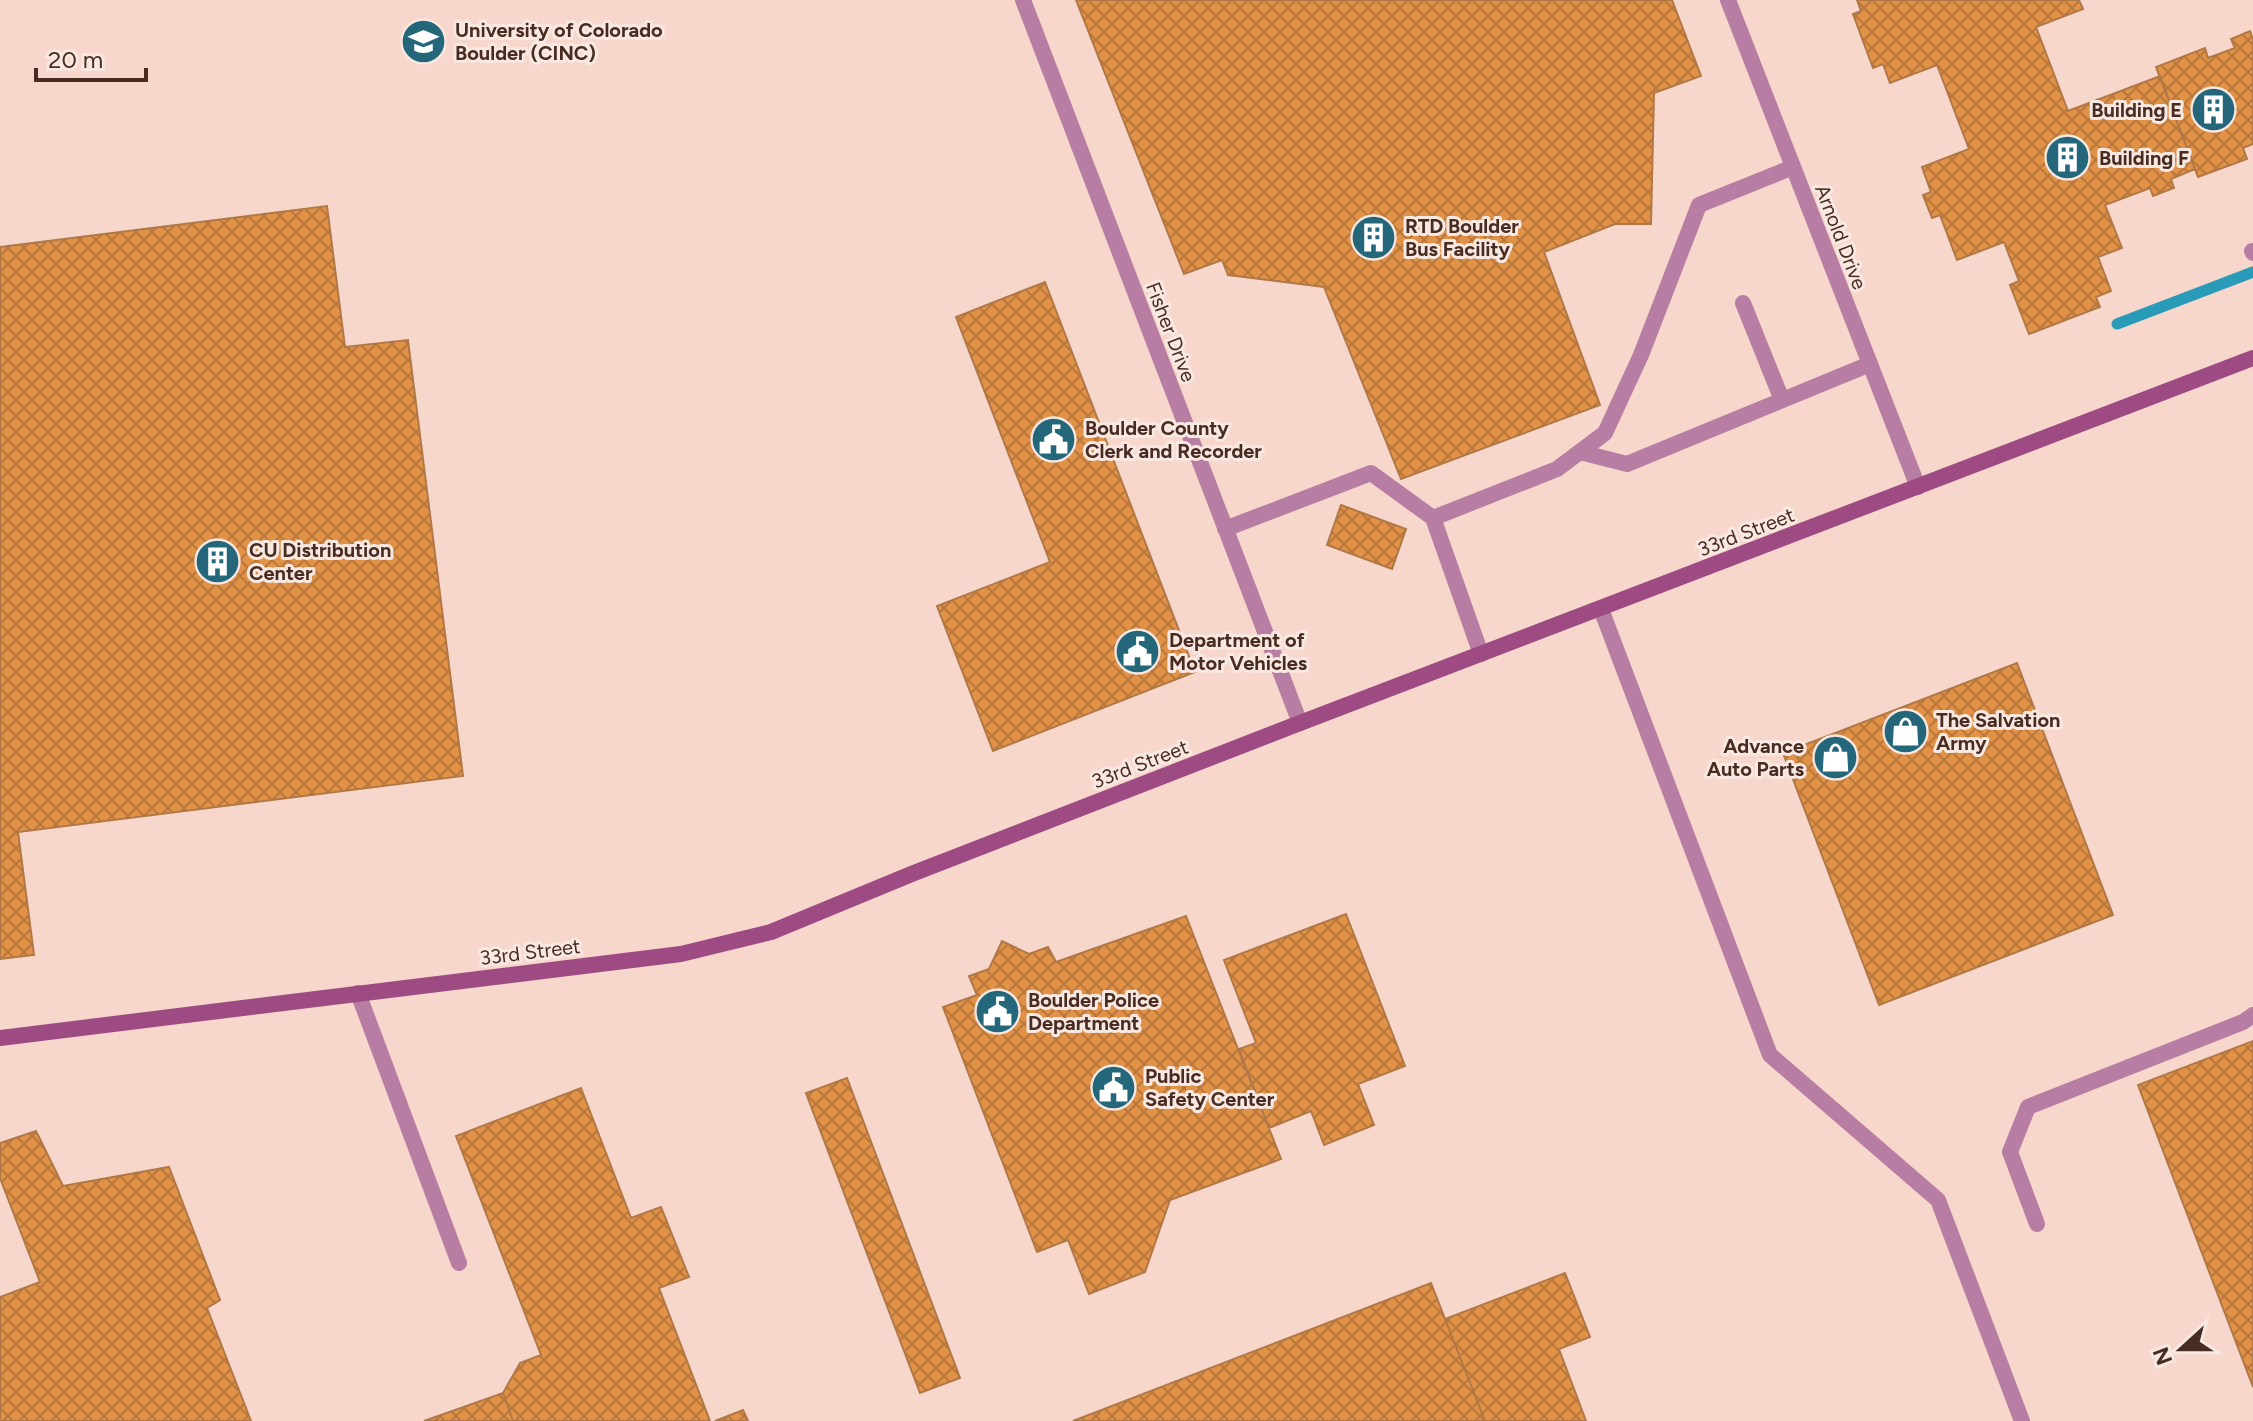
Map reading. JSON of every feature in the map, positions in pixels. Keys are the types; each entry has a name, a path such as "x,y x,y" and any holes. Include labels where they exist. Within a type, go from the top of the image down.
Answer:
{"street":[{"name":"Fisher Drive","path":"1023,0 1300,723"},
{"name":"Arnold Drive","path":"1728,0 1918,487"},
{"path":"1433,518 1557,469 1605,433 1641,355 1699,205 1793,167"},
{"path":"1743,303 1782,400"},
{"name":"33rd Street","path":"0,1038 681,954 771,932 1300,723 2253,358"},
{"path":"1580,452 1627,464 1870,364"},
{"path":"1225,529 1371,473 1433,518 1481,654"},
{"path":"1601,609 1770,1055 1938,1200 2022,1421"},
{"path":"358,993 459,1263"},
{"path":"2037,1224 2010,1152 2028,1107 2243,1022 2253,1015"}],"building":[{"name":"RTD Boulder Bus Facility","path":"1076,0 1672,0 1701,76 1654,93 1651,224 1615,224 1544,252 1600,405 1401,479 1324,287 1228,275 1222,260 1184,274"},
{"name":"Building F","path":"1857,0 2079,0 2083,9 2036,27 2068,111 2160,76 2195,169 2171,179 2174,188 2153,196 2150,188 2105,205 2122,248 2098,257 2111,291 2096,297 2100,307 2029,334 2010,285 2019,281 2004,242 1957,260 1940,215 1932,218 1923,195 1931,192 1922,167 1969,149 1937,65 1890,83 1883,64 1873,68 1853,14 1861,11"},
{"name":"Building E","path":"2250,31 2253,40 2253,144 2243,148 2247,159 2198,177 2156,67 2205,48 2208,58 2235,48 2231,39"},
{"name":"CU Distribution Center","path":"327,206 345,347 408,340 463,776 18,832 34,955 0,959 0,247"},
{"name":"Boulder County Clerk and Recorder","path":"1045,282 1195,672 993,751 937,606 1050,562 956,317"},
{"path":"1341,505 1406,529 1392,569 1327,545"},
{"path":"2017,663 2113,915 1879,1005 1783,753"},
{"path":"1346,914 1405,1066 1358,1084 1374,1125 1324,1145 1311,1111 1269,1128 1239,1049 1256,1043 1224,960"},
{"name":"Public Safety Center","path":"1186,916 1281,1159 1170,1200 1145,1272 1089,1294 1068,1240 1037,1252 943,1007 977,995 969,976 989,969 1002,941 1029,954 1048,947 1056,962"},
{"path":"2253,1041 2253,1387 2138,1085"},
{"path":"847,1078 960,1378 920,1393 806,1093"},
{"path":"581,1088 631,1218 661,1207 689,1277 659,1288 710,1421 513,1421 503,1393 520,1363 541,1355 456,1136"},
{"path":"36,1131 63,1186 169,1167 220,1300 207,1308 251,1421 0,1421 0,1297 40,1282 0,1178 0,1143"},
{"path":"1565,1273 1590,1337 1559,1349 1586,1421 1485,1421 1445,1319"},
{"path":"1431,1283 1485,1421 1073,1421"},
{"path":"503,1393 513,1421 424,1421"},
{"path":"743,1410 748,1421 715,1421"}],"waterway":[{"path":"2117,324 2253,272"}],"place":[{"name":"University of Colorado Boulder (CINC)","path":"424,42"},
{"name":"Building E","path":"2213,110"},
{"name":"Building F","path":"2068,158"},
{"name":"RTD Boulder Bus Facility","path":"1374,238"},
{"name":"Boulder County Clerk and Recorder","path":"1054,440"},
{"name":"CU Distribution Center","path":"218,562"},
{"name":"Department of Motor Vehicles","path":"1138,651"},
{"name":"The Salvation Army","path":"1905,732"},
{"name":"Advance Auto Parts","path":"1835,758"},
{"name":"Boulder Police Department","path":"997,1011"},
{"name":"Public Safety Center","path":"1114,1088"}]}
